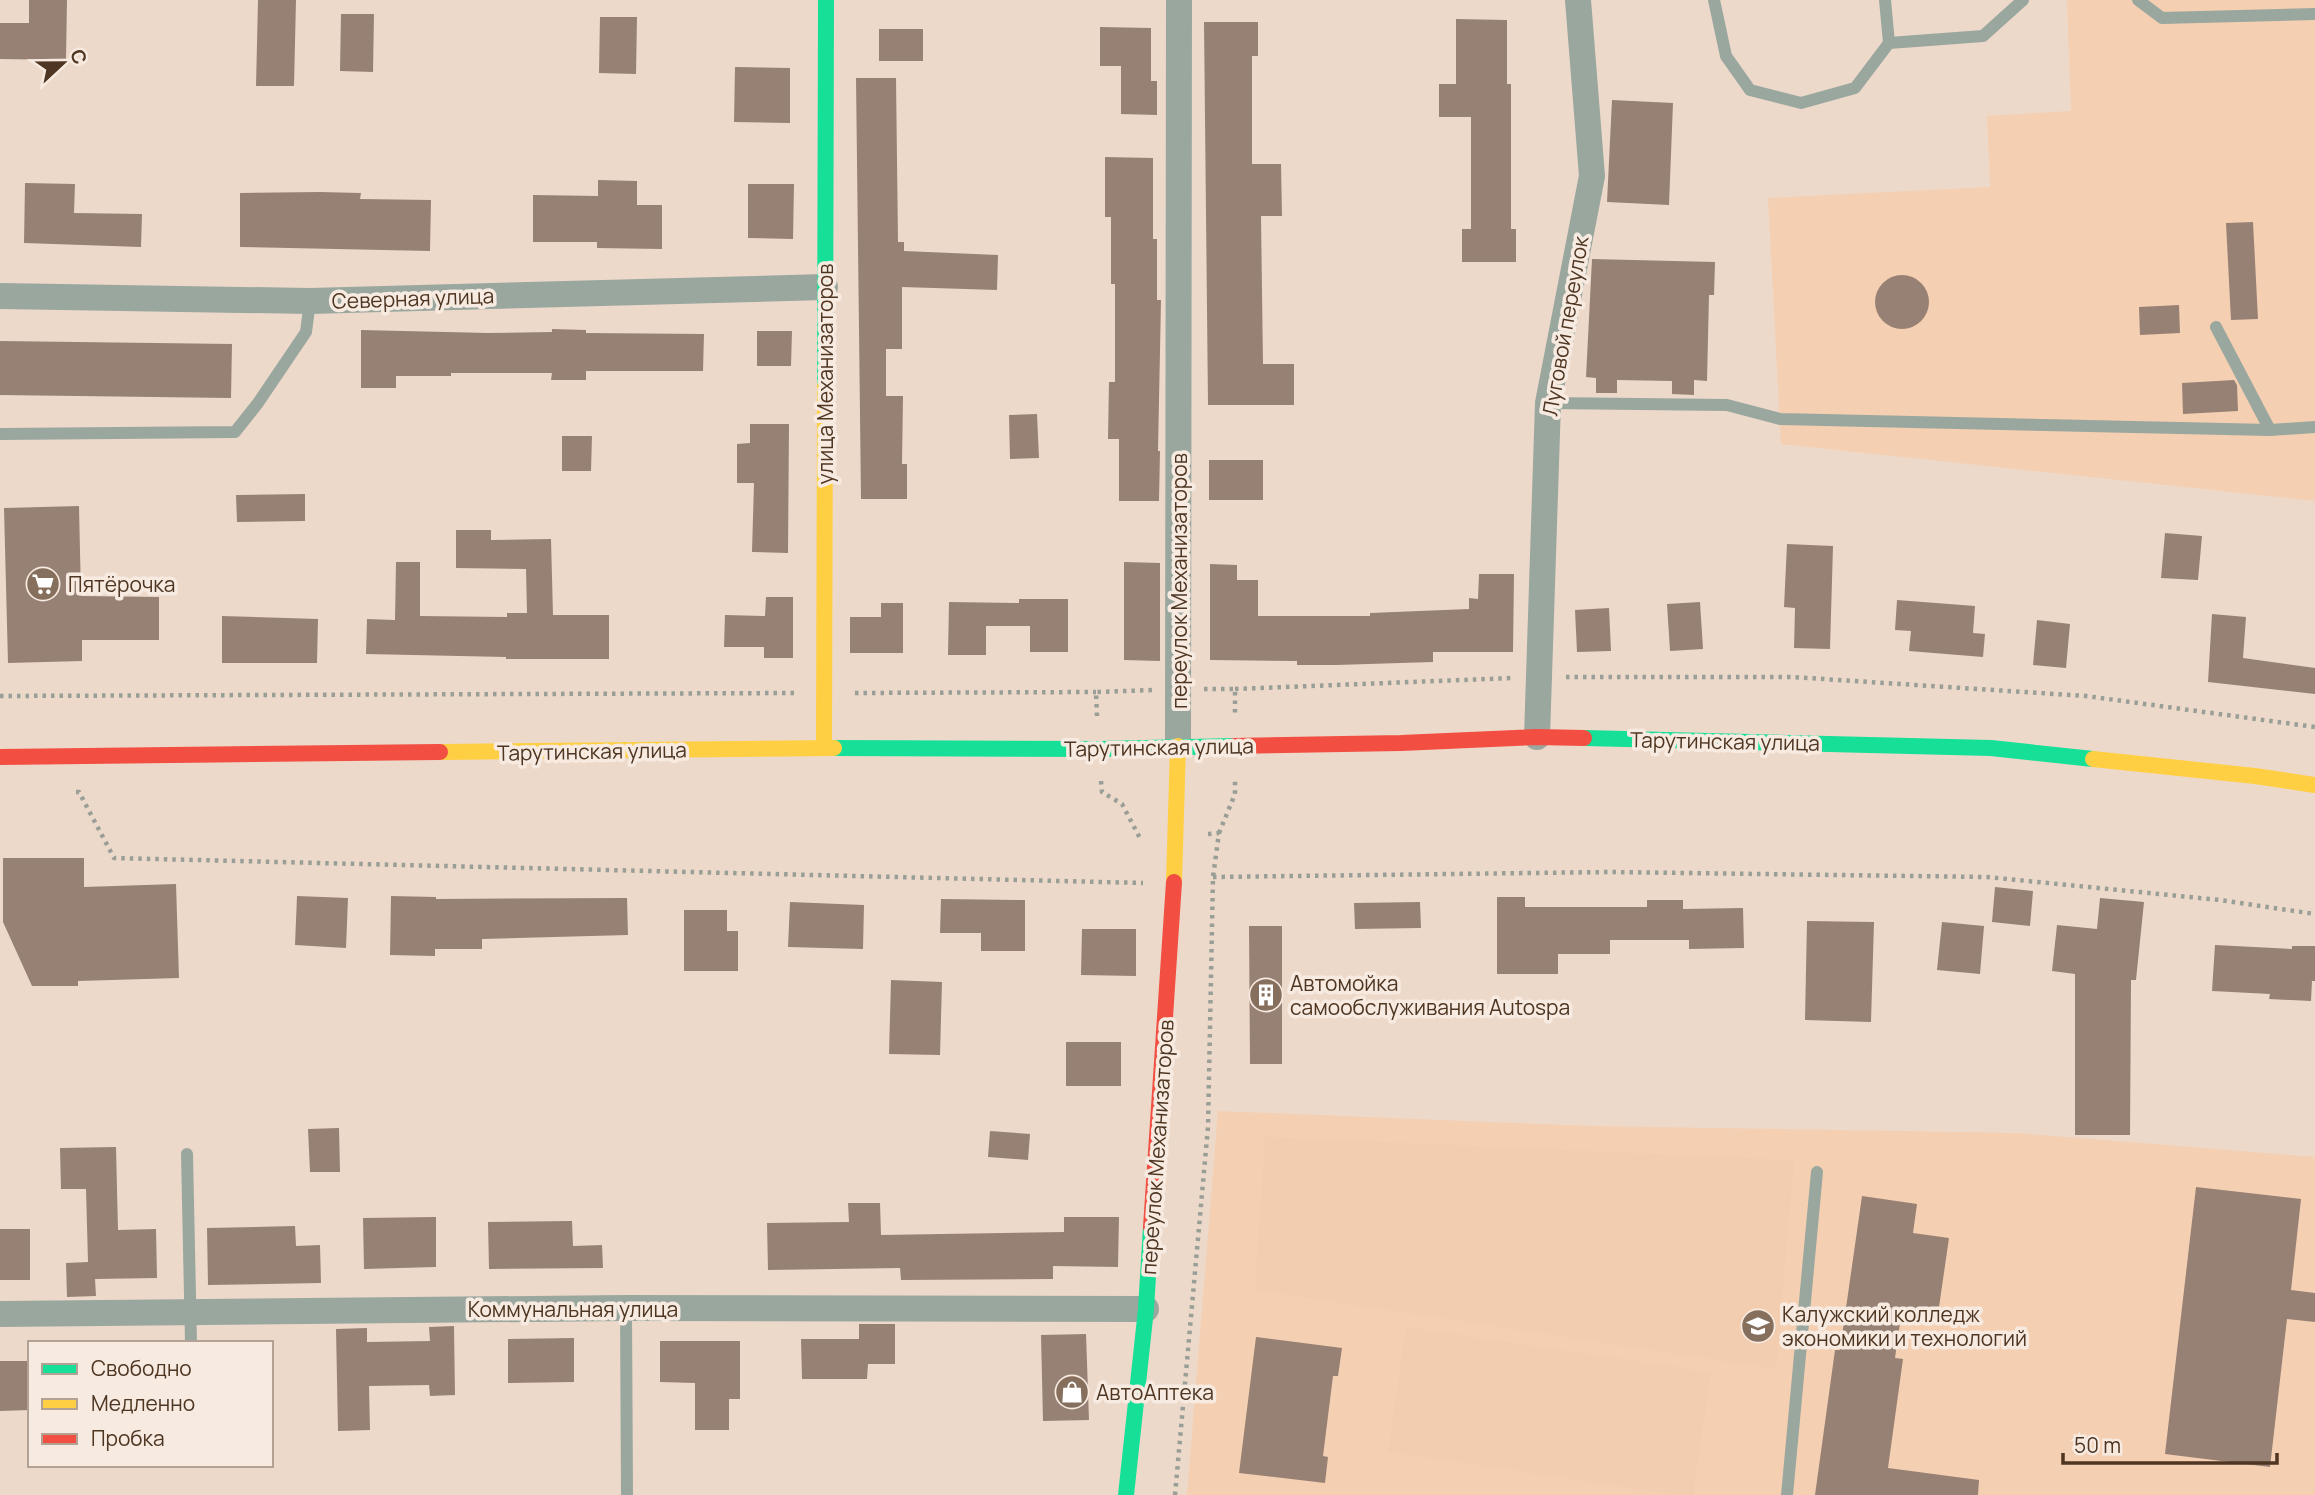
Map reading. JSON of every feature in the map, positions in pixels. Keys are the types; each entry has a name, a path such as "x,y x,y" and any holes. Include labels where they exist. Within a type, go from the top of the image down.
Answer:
{"main road":[{"name":"улица Механизаторов","path":"824,748 826,0"},
{"name":"Тарутинская улица","path":"0,757 824,748 1099,749 1401,743 1537,737 1991,748 2315,785"},
{"name":"переулок Механизаторов","path":"1126,1495 1146,1309 1177,838 1178,746"}],"street":[{"name":"переулок Механизаторов","path":"1178,746 1179,0"},
{"name":"Луговой переулок","path":"1537,737 1548,403 1592,176 1578,0"},
{"name":"Северная улица","path":"0,296 310,300 825,287"},
{"name":"Коммунальная улица","path":"0,1314 626,1308 1146,1309"}],"lane":[{"path":"1714,0 1726,56 1750,90 1801,103 1855,88 1889,43 1885,0"},
{"path":"1889,43 1983,36 2023,0"},
{"path":"2138,0 2162,18 2315,14"},
{"path":"0,434 235,432 306,332 310,300"},
{"path":"2216,327 2270,430"},
{"path":"1548,403 1727,405 1780,419 2270,430 2315,427"},
{"path":"187,1154 191,1341"},
{"path":"1787,1495 1817,1172"},
{"path":"626,1308 627,1495"}],"path":[{"path":"1235,689 1539,677 1791,677 2059,694 2315,727"},
{"path":"0,696 1096,692"},
{"path":"66,793 79,792 114,858 1143,884 1143,873"},
{"path":"1142,851 1141,841 1219,833 1213,877 1208,1127 1175,1495"},
{"path":"1213,877 1610,872 1987,877 2220,900 2315,914"}],"shaded area":[{"path":"2067,0 2315,0 2315,501 1781,444 1768,198 1990,187 1987,116 2071,111"},
{"name":"Калужский колледж экономики и технологий","path":"1218,1111 1591,1126 2017,1133 2315,1157 2315,1495 1187,1495"},
{"path":"1265,1137 1794,1160 1776,1369 1255,1290"},
{"path":"1406,1327 1711,1372 1693,1495 1388,1452"}],"building":[{"path":"29,0 67,0 66,60 0,59 0,23 29,23"},
{"path":"258,0 296,0 294,86 256,86"},
{"path":"341,14 374,14 373,72 340,71"},
{"path":"600,17 637,17 636,74 599,73"},
{"path":"1456,19 1507,20 1507,84 1511,84 1511,229 1516,229 1516,262 1462,262 1462,229 1471,229 1471,117 1439,117 1439,84 1456,84"},
{"path":"1204,22 1258,22 1258,56 1252,56 1252,164 1281,164 1282,216 1261,216 1263,364 1294,364 1294,405 1208,405"},
{"path":"1100,27 1151,28 1151,81 1157,81 1157,115 1121,114 1121,66 1100,66"},
{"path":"879,29 923,29 923,61 879,61"},
{"path":"735,67 790,68 790,123 734,122"},
{"path":"856,78 896,78 898,242 904,242 904,251 998,255 997,290 902,287 902,349 886,349 886,396 903,396 902,464 907,464 907,499 861,499"},
{"path":"1612,100 1673,103 1669,205 1607,202"},
{"path":"1105,157 1153,158 1153,239 1157,239 1157,300 1161,300 1159,501 1119,501 1119,439 1108,439 1109,382 1115,382 1115,284 1111,284 1111,217 1105,217"},
{"path":"598,180 637,181 637,205 662,205 662,249 597,248 597,242 533,242 533,195 598,196"},
{"path":"25,183 75,184 74,213 142,214 141,247 24,243"},
{"path":"748,184 794,184 793,239 748,238"},
{"path":"240,193 361,193 360,199 431,200 430,251 240,247"},
{"path":"2253,222 2258,319 2231,320 2226,223"},
{"path":"1592,259 1715,262 1714,295 1709,295 1707,381 1694,380 1694,395 1672,394 1672,381 1617,380 1617,393 1596,393 1596,378 1586,377"},
{"path":"1902,275 1921,283 1929,302 1921,321 1902,329 1883,321 1875,302 1883,283"},
{"path":"2179,305 2180,333 2140,335 2139,307"},
{"path":"552,329 586,330 586,333 704,334 703,371 586,371 586,380 551,380 552,373 451,373 451,376 396,376 396,388 361,388 361,330 488,333 552,332"},
{"path":"757,331 792,331 791,366 757,366"},
{"path":"0,341 232,344 231,398 0,395"},
{"path":"2234,380 2237,385 2238,411 2183,414 2182,383"},
{"path":"1037,414 1039,458 1010,459 1009,415"},
{"path":"750,424 789,424 788,553 752,552 754,483 737,483 737,444 750,443"},
{"path":"562,436 592,436 591,471 562,471"},
{"path":"1209,460 1263,460 1263,500 1209,500"},
{"path":"305,494 305,521 237,522 236,495"},
{"name":"Пятёрочка","path":"79,506 81,596 159,597 159,640 82,640 82,661 8,663 4,508"},
{"path":"456,530 491,530 491,540 551,539 553,615 609,615 609,659 506,659 366,654 367,619 395,620 396,562 420,562 420,616 507,617 507,613 527,613 526,569 456,568"},
{"path":"2165,533 2202,536 2198,580 2161,578"},
{"path":"1787,544 1833,546 1830,649 1794,648 1795,608 1784,607"},
{"path":"1124,562 1160,563 1160,661 1124,660"},
{"path":"1210,564 1237,565 1237,580 1258,580 1258,616 1370,616 1370,613 1469,609 1469,598 1478,599 1479,574 1514,574 1513,652 1433,652 1433,662 1336,665 1297,665 1297,661 1210,660"},
{"path":"766,597 793,597 793,658 764,658 764,647 724,647 725,615 765,616"},
{"path":"1019,599 1068,599 1068,652 1030,652 1030,626 986,626 986,655 948,655 949,602 1019,603"},
{"path":"1897,600 1975,606 1973,633 1985,634 1983,657 1909,651 1911,631 1895,630"},
{"path":"1700,602 1703,649 1670,651 1667,604"},
{"path":"881,603 903,603 903,653 850,653 850,617 881,617"},
{"path":"1609,608 1611,651 1577,652 1575,610"},
{"path":"2212,614 2246,617 2243,658 2315,668 2315,694 2208,682"},
{"path":"222,616 318,619 317,663 222,663"},
{"path":"2037,620 2070,624 2066,668 2033,665"},
{"path":"3,858 84,858 84,887 176,884 179,978 78,981 78,986 32,986 3,922"},
{"path":"1995,887 2033,891 2030,926 1992,922"},
{"path":"297,896 348,898 346,948 295,945"},
{"path":"391,896 436,899 627,898 628,935 482,939 482,949 435,949 435,956 390,955"},
{"path":"1497,897 1525,897 1525,907 1647,907 1647,900 1683,900 1683,909 1743,908 1744,948 1689,949 1689,940 1610,940 1610,954 1558,954 1558,974 1497,974"},
{"path":"2100,898 2144,902 2136,980 2131,980 2130,1135 2075,1135 2075,974 2052,971 2057,925 2097,929"},
{"path":"941,899 1025,900 1025,951 981,951 981,933 940,933"},
{"path":"790,902 864,905 863,949 788,947"},
{"path":"1420,902 1421,928 1355,929 1354,903"},
{"path":"684,910 727,910 727,931 738,931 738,971 684,971"},
{"path":"1807,921 1874,922 1871,1022 1805,1020"},
{"path":"1942,922 1984,926 1980,974 1937,970"},
{"name":"Автомойка самообслуживания Autospa","path":"1249,926 1282,926 1282,1064 1250,1064"},
{"path":"1082,929 1136,929 1136,976 1081,975"},
{"path":"2215,945 2292,949 2292,946 2315,946 2315,981 2312,981 2311,1001 2269,999 2270,994 2212,991"},
{"path":"891,980 942,982 940,1055 889,1054"},
{"path":"1066,1042 1121,1042 1121,1086 1066,1086"},
{"path":"339,1128 340,1172 310,1172 308,1129"},
{"path":"990,1131 1030,1134 1028,1160 988,1157"},
{"path":"116,1147 118,1230 156,1229 157,1278 95,1279 96,1296 67,1297 66,1263 88,1262 86,1189 61,1189 60,1148"},
{"path":"2196,1187 2301,1199 2291,1290 2315,1293 2315,1322 2287,1319 2270,1467 2165,1454"},
{"path":"1862,1196 1917,1204 1913,1233 1949,1238 1938,1314 1902,1309 1895,1358 1903,1359 1888,1468 1979,1480 1978,1495 1815,1495 1835,1350 1840,1350"},
{"path":"848,1203 880,1203 881,1235 1064,1232 1064,1217 1119,1217 1118,1267 1053,1266 1053,1279 901,1280 900,1268 768,1270 767,1223 849,1222"},
{"path":"436,1217 436,1267 364,1269 363,1218"},
{"path":"572,1221 573,1246 602,1245 603,1268 489,1269 488,1222"},
{"path":"295,1226 296,1246 320,1245 321,1283 208,1285 207,1228"},
{"path":"0,1229 30,1229 30,1280 0,1280"},
{"path":"859,1324 895,1324 895,1364 868,1364 867,1379 802,1379 801,1339 859,1339"},
{"path":"454,1326 455,1395 430,1396 429,1385 369,1386 370,1430 338,1431 336,1329 367,1328 367,1342 430,1341 429,1327"},
{"path":"1086,1334 1089,1420 1043,1421 1041,1335"},
{"path":"1256,1337 1342,1348 1338,1376 1333,1376 1323,1456 1328,1457 1325,1483 1239,1473"},
{"path":"574,1338 574,1382 508,1383 508,1339"},
{"path":"660,1341 740,1341 740,1399 729,1399 729,1430 695,1430 695,1383 660,1382"},
{"path":"0,1361 28,1361 28,1410 0,1411"}],"traffic: fast":[{"path":"825,386 826,0"},
{"path":"1584,738 1991,748 2093,759"},
{"path":"834,748 1099,749 1234,746"},
{"path":"1126,1495 1146,1309 1151,1227"}],"traffic: slow":[{"path":"824,748 825,386"},
{"path":"1174,882 1178,746"},
{"path":"440,752 834,748"},
{"path":"2093,759 2315,785"}],"traffic: jam":[{"path":"1234,746 1584,738"},
{"path":"0,757 440,752"},
{"path":"1151,1227 1174,882"}],"place":[{"name":"Пятёрочка","path":"43,584"},
{"name":"Автомойка самообслуживания Autospa","path":"1266,995"},
{"name":"Калужский колледж экономики и технологий","path":"1758,1326"},
{"name":"АвтоАптека","path":"1072,1392"}]}
